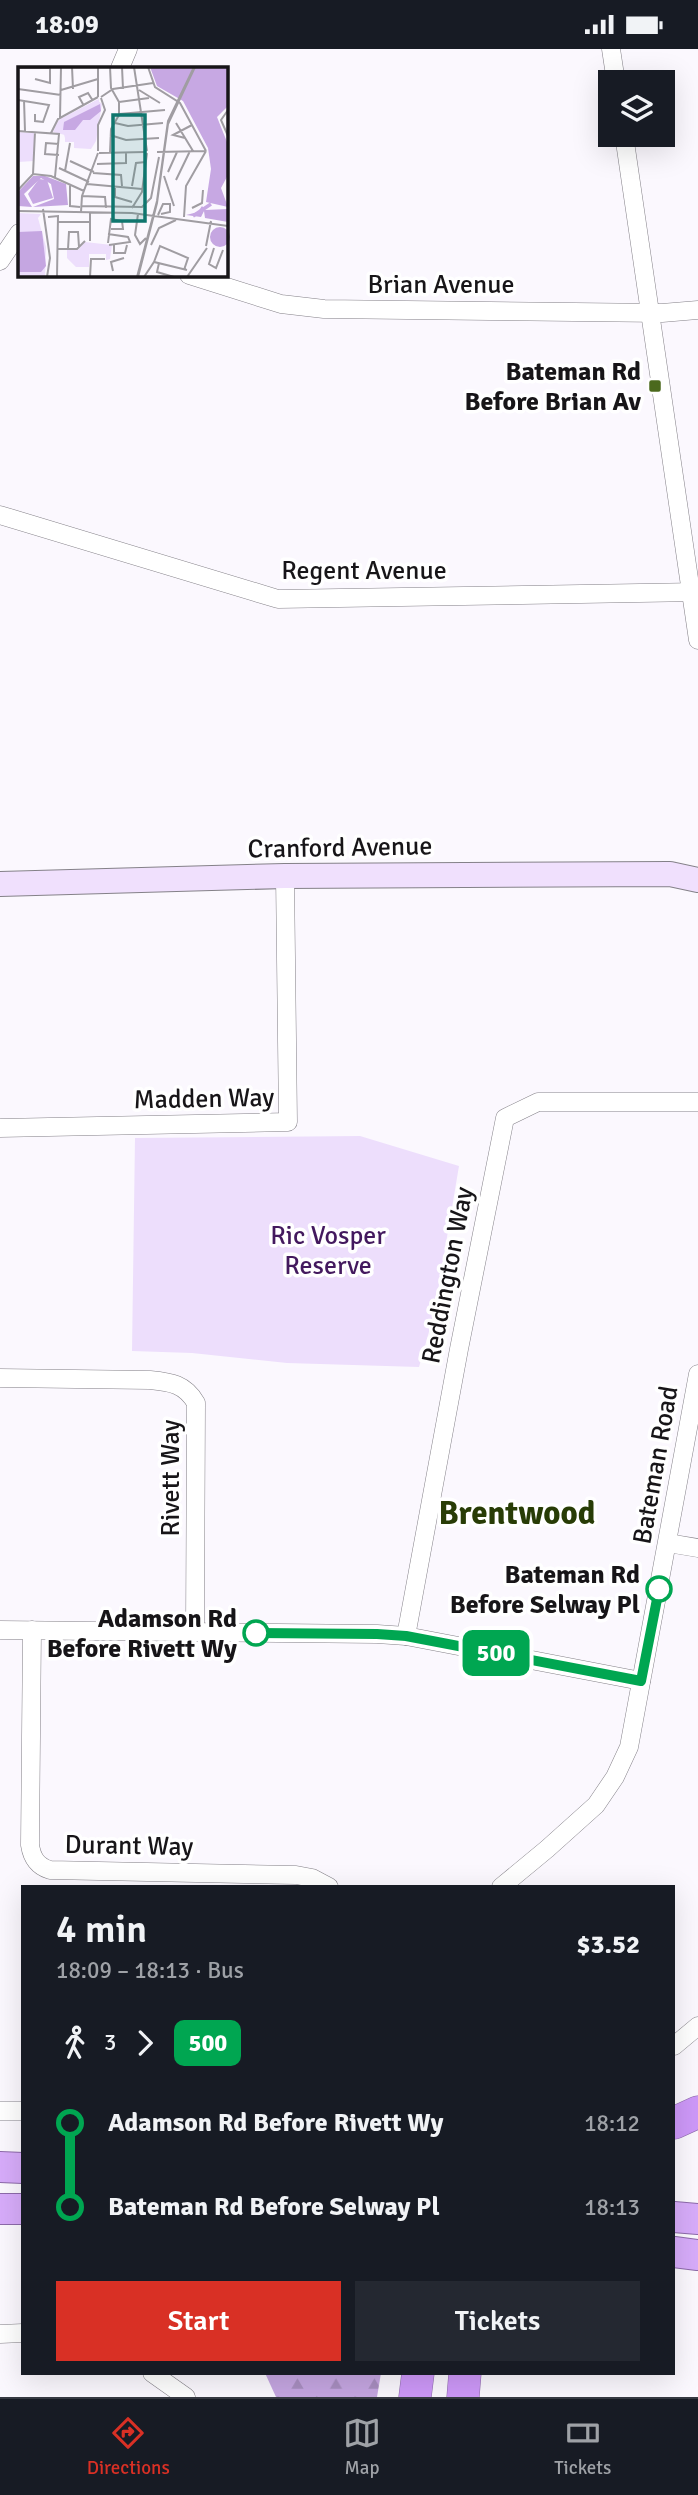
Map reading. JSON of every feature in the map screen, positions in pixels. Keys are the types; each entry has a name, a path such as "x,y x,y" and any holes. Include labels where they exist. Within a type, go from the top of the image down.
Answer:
{"highway":[{"path":"675,2123 698,2112"},
{"path":"0,2167 21,2168"},
{"path":"0,2209 21,2209"},
{"path":"675,2217 698,2219"},
{"path":"675,2252 698,2255"},
{"path":"415,2397 418,2375"},
{"path":"445,2397 447,2375"},
{"path":"463,2397 465,2375"}],"main road":[{"name":"Cranford Avenue","path":"670,874 698,865"},
{"name":"Cranford Avenue","path":"4,882 285,876 670,874 698,880"}],"street":[{"path":"120,67 128,49"},
{"path":"611,49 614,70"},
{"path":"626,147 695,592 698,640"},
{"path":"0,261 18,234"},
{"name":"Brian Avenue","path":"195,277 281,304 324,309 651,313 698,310"},
{"name":"Regent Avenue","path":"0,515 278,599 695,592"},
{"name":"Madden Way","path":"0,1128 288,1122 285,876"},
{"name":"Reddington Way","path":"406,1636 456,1363 505,1118 538,1102 698,1103"},
{"name":"Bateman Road","path":"503,1885 596,1805 615,1777 629,1747 698,1374"},
{"name":"Rivett Way","path":"0,1378 150,1380 173,1382 188,1390 196,1403 195,1632"},
{"path":"668,1542 698,1548"},
{"path":"0,1629 406,1636 641,1681"},
{"name":"Durant Way","path":"32,1630 30,1845 32,1855 42,1868 296,1875 312,1878 325,1885"},
{"path":"675,2045 698,2026"},
{"path":"0,2111 21,2111"},
{"path":"0,2334 21,2333"},
{"path":"155,2375 184,2395"}],"green space":[{"name":"Ric Vosper Reserve","path":"360,1136 459,1166 434,1314 419,1367 287,1363 192,1353 132,1351 135,1138"},
{"path":"266,2375 381,2375 377,2397 276,2397"}],"bus line":[{"name":"500","path":"256,1633 406,1636 641,1681 659,1589"}],"place":[{"name":"Bateman Rd Before Brian Av","path":"655,386"},
{"name":"Bateman Rd Before Selway Pl","path":"659,1589"},
{"name":"Adamson Rd Before Rivett Wy","path":"256,1633"}],"district":[{"name":"Brentwood","path":"517,1512"}]}
